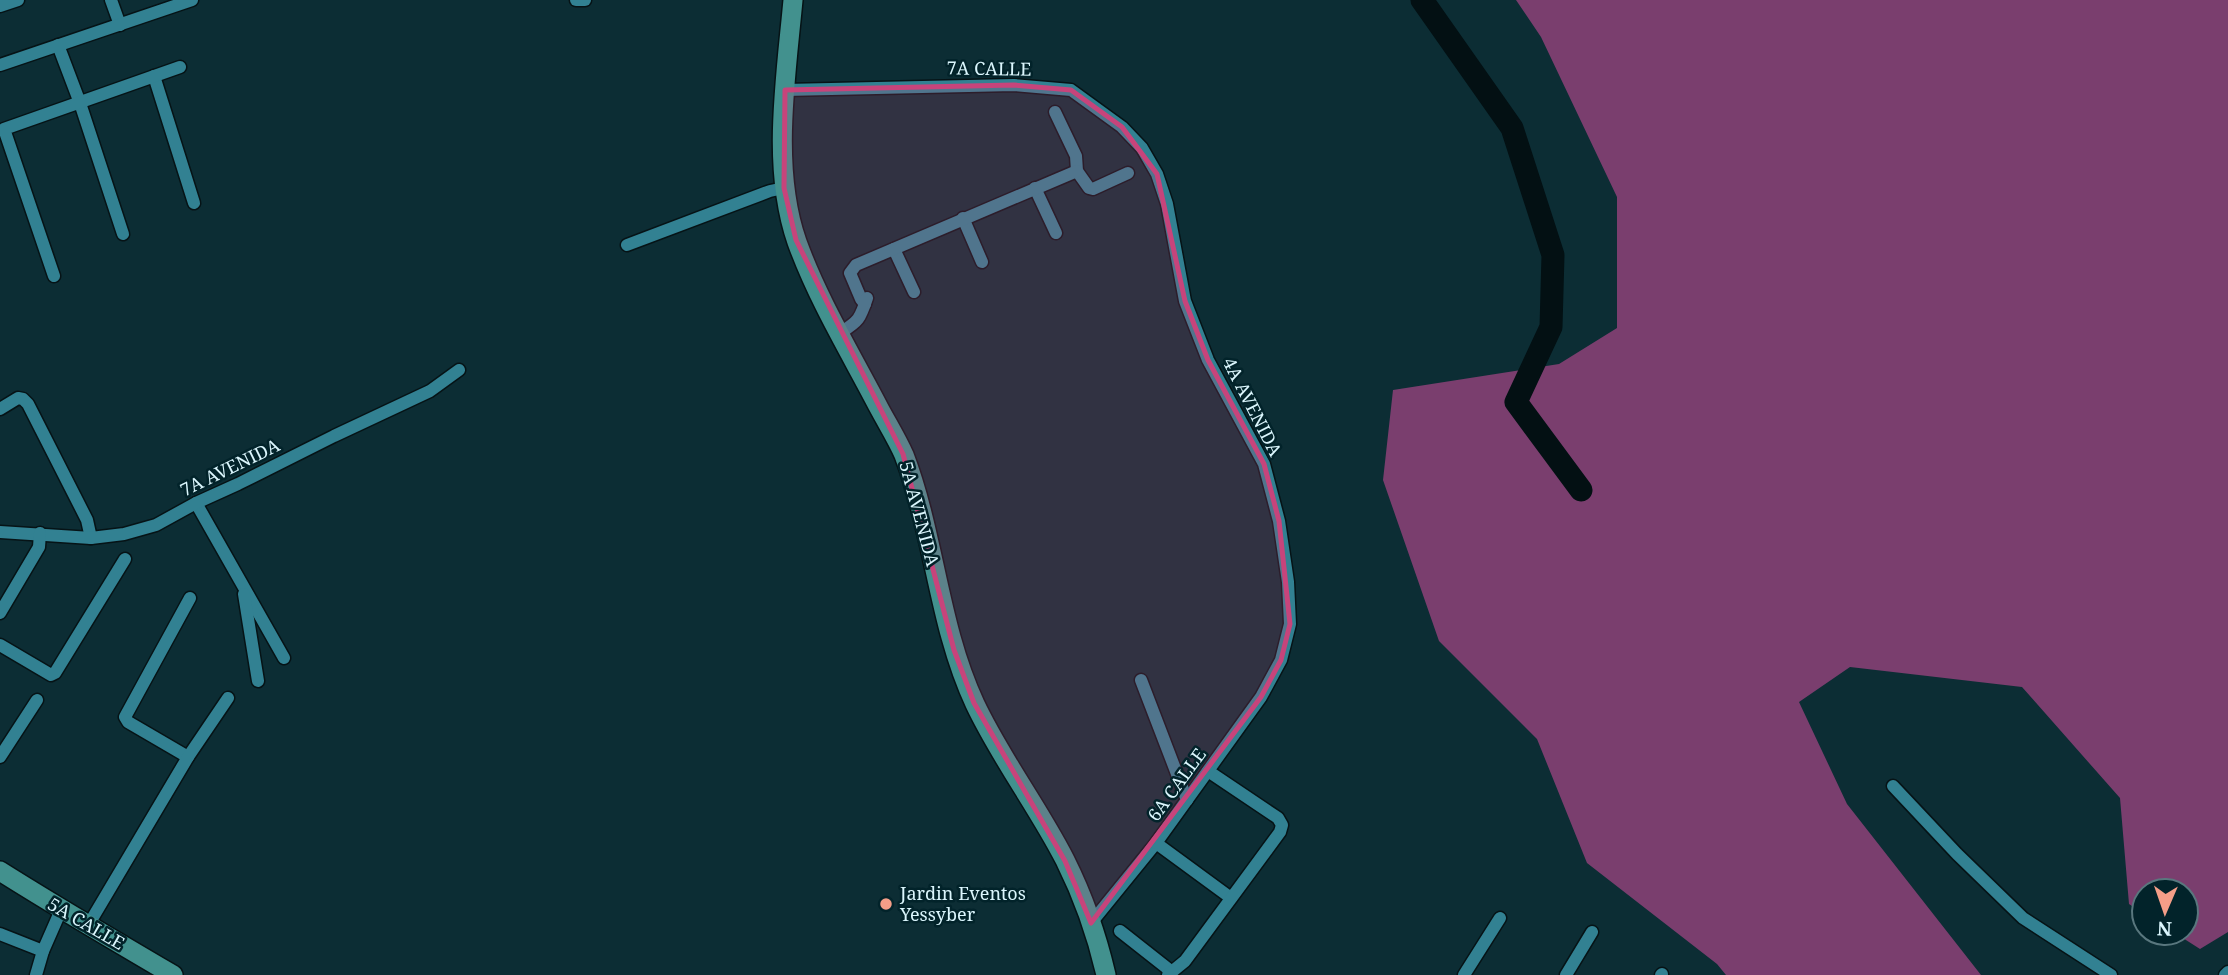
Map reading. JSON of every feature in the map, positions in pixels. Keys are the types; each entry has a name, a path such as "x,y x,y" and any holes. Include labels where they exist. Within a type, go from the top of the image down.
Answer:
{"street":[{"path":"0,6 18,0"},
{"path":"111,0 120,25"},
{"path":"0,65 192,0"},
{"path":"576,0 585,0"},
{"name":"5A AVENIDA","path":"793,0 785,90 784,188 796,240 814,282 903,454 918,501 954,650 974,703 1000,753 1065,860 1091,923 1106,975"},
{"path":"58,46 80,103 122,234"},
{"path":"54,276 4,129 180,67"},
{"path":"154,76 194,203"},
{"name":"7A CALLE","path":"785,90 1014,85 1071,90 1122,127 1142,148 1157,174"},
{"path":"1055,112 1076,156 1077,171 1085,185 1093,189 1128,173"},
{"path":"840,332 857,322 863,314 868,297 856,265 1077,171"},
{"name":"4A AVENIDA","path":"1157,174 1167,204 1185,302 1208,360 1264,464 1279,521 1288,582 1290,624 1280,660"},
{"path":"626,245 784,188"},
{"path":"1035,188 1056,233"},
{"path":"962,218 982,262"},
{"path":"894,248 914,292"},
{"name":"7A AVENIDA","path":"0,532 91,538 124,534 156,525 196,503 430,391 459,370"},
{"path":"0,409 18,398 27,404 87,520 91,538"},
{"path":"196,503 284,658"},
{"path":"0,612 39,547 40,533"},
{"path":"0,645 51,675 55,673 125,559"},
{"path":"243,583 258,681"},
{"path":"188,757 128,722 125,717 190,598"},
{"name":"6A CALLE","path":"1091,923 1156,843 1208,771 1261,697 1280,660"},
{"path":"1141,680 1187,800"},
{"path":"89,924 188,757 228,698"},
{"path":"0,757 37,700"},
{"path":"1120,931 1170,974 1185,961 1280,832 1282,825 1278,818 1208,771"},
{"path":"1893,786 1957,854 2023,918 2111,975"},
{"path":"1156,843 1231,898"},
{"name":"5A CALLE","path":"0,871 173,975"},
{"path":"36,975 61,910"},
{"path":"1464,975 1500,918"},
{"path":"1566,975 1592,932"},
{"path":"0,934 43,951"}],"highlighted area":[{"path":"1014,85 1071,90 1122,127 1157,174 1185,301 1208,360 1264,464 1279,521 1290,624 1281,660 1261,697 1091,923 1065,861 974,703 954,650 903,454 796,240 784,188 785,90"}],"shaded area":[{"path":"1516,0 2228,0 2228,932 2200,949 2197,947 2200,947 2200,877 2130,877 2129,904 2120,798 2022,687 1850,667 1799,702 1847,804 1981,975 1726,975 1717,964 1587,863 1537,739 1439,641 1383,480 1393,390 1559,364 1617,328 1617,197 1541,37"}],"waterway":[{"path":"1422,0 1512,128 1553,255 1551,327 1516,402 1581,490"}],"place":[{"name":"Jardin Eventos Yessyber","path":"886,904"}]}
